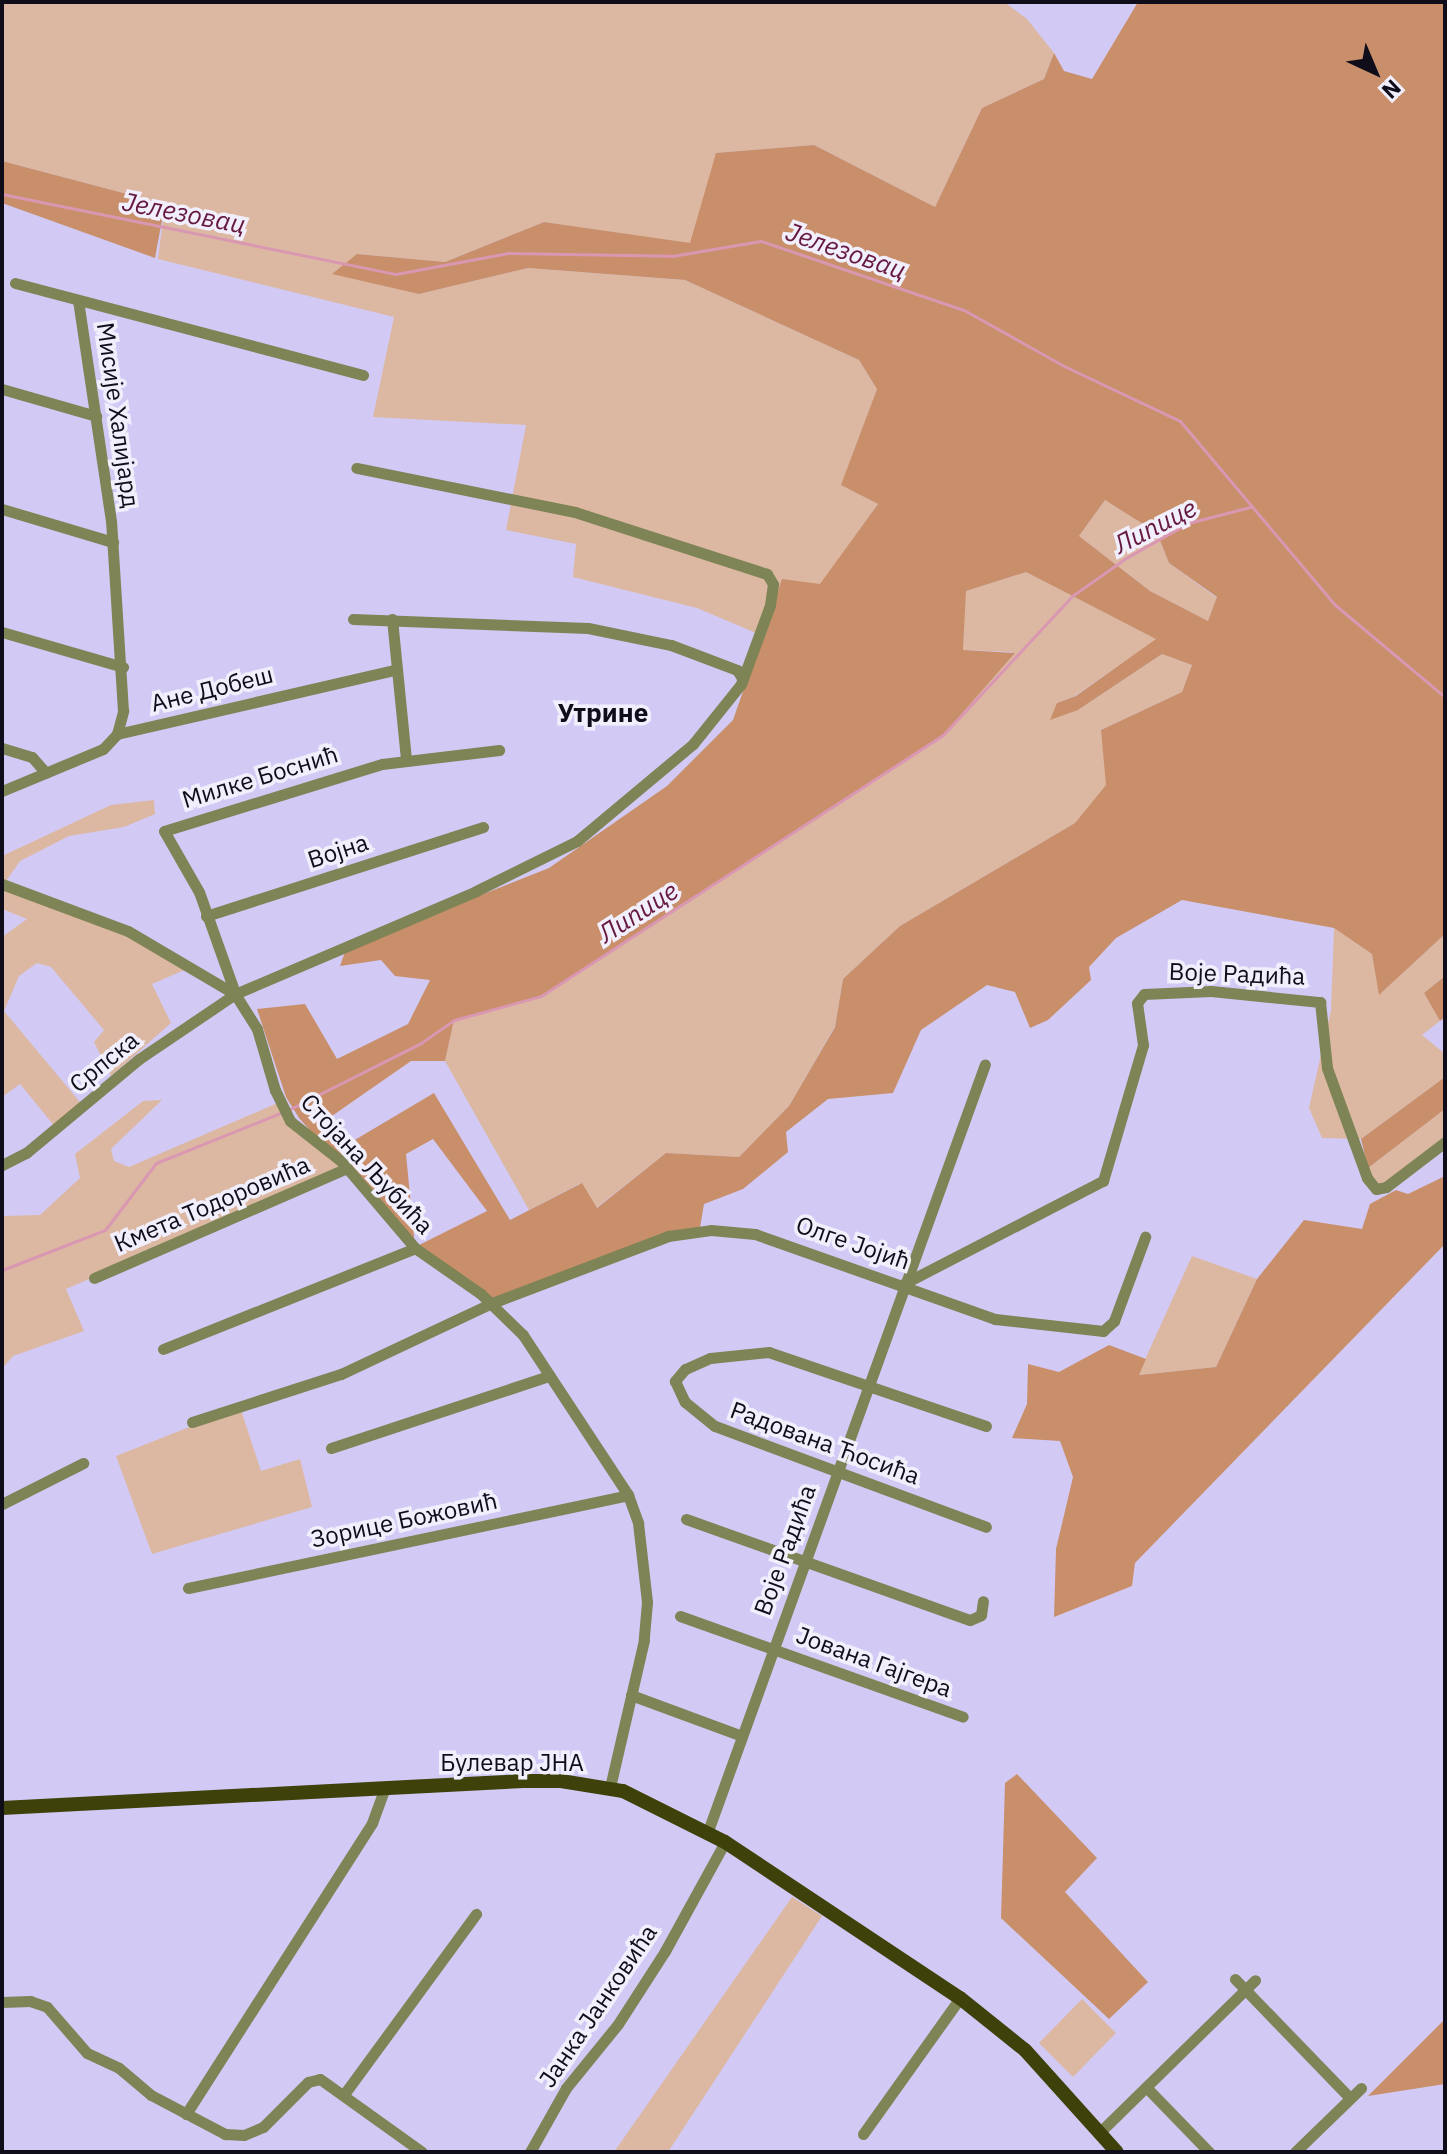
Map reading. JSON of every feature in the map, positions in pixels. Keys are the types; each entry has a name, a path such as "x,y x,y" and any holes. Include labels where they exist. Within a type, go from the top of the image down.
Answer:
{"main road":[{"name":"Булевар ЈНА","path":"2,1808 385,1787 561,1781 610,1787 708,1831 960,1998 1025,2050 1117,2152"}],"street":[{"path":"15,283 78,300"},
{"name":"Мисије Халијард","path":"117,734 123,667 113,542 78,300 363,375"},
{"path":"2,389 96,416"},
{"name":"Српска","path":"2,1165 26,1153 139,1059 235,994 476,891 577,841 693,744 726,708 742,678 764,627 772,577 575,512 356,468"},
{"path":"2,509 113,542"},
{"path":"353,619 608,631 671,645 737,670 742,678"},
{"path":"392,619 406,759"},
{"path":"2,632 123,667"},
{"name":"Ане Добеш","path":"2,791 103,749 117,734 395,670"},
{"path":"2,748 32,757 46,773"},
{"name":"Милке Боснић","path":"235,994 197,888 163,837 164,831 406,759 499,750"},
{"name":"Војна","path":"206,916 483,827"},
{"name":"Стојана Љубића","path":"2,884 128,931 235,994 257,1029 285,1112 347,1168 415,1248 492,1303 515,1324 628,1495 640,1534 647,1602 631,1695 610,1787"},
{"name":"Воје Радића","path":"905,1283 1103,1181 1143,1045 1137,1003 1144,994 1211,991 1320,1002 1327,1068 1367,1178 1376,1189 1386,1187 1445,1142"},
{"name":"Воје Радића","path":"708,1831 985,1064"},
{"name":"Кмета Тодоровића","path":"94,1278 347,1168"},
{"name":"Олге Јојић","path":"192,1422 341,1374 492,1303 642,1243 711,1230 767,1237 905,1283 995,1319 1103,1331 1114,1321 1145,1237"},
{"path":"163,1349 415,1248"},
{"name":"Радована Ћосића","path":"868,1383 797,1358 756,1350 710,1358 679,1373 679,1391 706,1421 986,1527"},
{"path":"331,1448 549,1376"},
{"path":"868,1383 986,1426"},
{"path":"2,1504 83,1463"},
{"name":"Зорице Божовић","path":"188,1588 628,1495"},
{"path":"686,1519 970,1620 981,1615 983,1601"},
{"name":"Јована Гајгера","path":"680,1616 963,1717"},
{"path":"631,1695 742,1736"},
{"path":"186,2114 372,1823 385,1787"},
{"name":"Јанка Јанковића","path":"530,2152 566,2088 618,2024 670,1944 725,1842"},
{"path":"345,2093 476,1914"},
{"path":"1235,1979 1350,2098"},
{"path":"1100,2132 1255,1980"},
{"path":"863,2134 960,1998"},
{"path":"2,2002 30,2001 47,2007 87,2053 186,2114 225,2134 244,2135 272,2120 315,2079 345,2093 422,2152"},
{"path":"1146,2087 1209,2152"},
{"path":"1295,2152 1361,2088"}],"shaded area":[{"path":"2,2 1004,2 1027,19 1054,53 1044,79 982,108 935,207 814,145 717,153 691,244 544,222 445,262 357,254 419,294 528,268 685,280 859,360 877,389 842,485 878,504 820,585 763,636 697,608 573,577 576,544 506,530 526,425 373,417 394,317 158,259 165,204 2,161"},
{"path":"1138,2 1445,2 1445,934 1379,995 1372,954 1334,928 1182,900 1116,938 1089,967 1091,980 1048,1020 1030,1028 1015,992 987,985 921,1030 893,1093 828,1099 786,1132 788,1152 743,1189 704,1204 700,1228 641,1243 492,1303 415,1248 299,1118 286,1097 257,1009 305,1004 337,1059 408,1024 430,980 395,976 381,960 340,966 346,949 549,868 667,786 733,720 782,579 820,584 878,504 841,485 877,389 859,360 685,280 528,268 419,294 332,274 357,254 445,262 544,222 690,243 716,153 814,145 935,207 982,108 1044,79 1054,53 1064,71 1092,79","holes":["1105,500 1157,533 1169,563 1217,597 1208,621 1150,591 1079,536","1026,572 1156,639 1076,696 1057,703 1050,720 1078,710 1162,654 1192,665 1182,692 1101,730 1106,785 1075,823 900,926 843,979 835,1027 789,1106 739,1157 666,1153 597,1208 582,1183 510,1220 434,1093 353,1141 329,1118 411,1061 445,1061 454,1020 541,996 943,735 1015,653 963,650 966,591","433,1139 487,1211 415,1247 406,1154"]},
{"path":"2,161 165,204 155,258 2,203"},
{"path":"1105,500 1157,533 1169,563 1217,598 1208,621 1150,591 1079,536"},
{"path":"1026,572 1157,639 1075,696 1057,703 1078,710 1162,654 1192,665 1182,692 1101,730 1107,785 1075,823 900,926 843,979 835,1026 789,1106 739,1157 666,1153 596,1208 581,1183 529,1210 445,1061 454,1020 541,996 1013,652 963,650 965,591"},
{"path":"154,800 155,814 124,827 69,836 20,861 4,884 89,917 189,968 152,984 171,1023 111,1076 94,1042 104,1030 51,967 37,963 19,976 4,1011 84,1107 56,1128 20,1084 2,1097 2,937 27,919 2,909 2,856 111,805"},
{"path":"1334,928 1372,954 1380,994 1445,934 1445,976 1424,993 1440,1021 1422,1035 1445,1054 1445,1077 1361,1139 1322,1138 1309,1108 1331,1010"},
{"path":"1445,976 1445,1017 1440,1021 1424,993"},
{"path":"1445,1077 1445,1109 1368,1168 1361,1139"},
{"path":"162,1100 111,1149 114,1161 129,1167 280,1102 287,1117 347,1168 66,1289 84,1331 13,1356 2,1369 2,1216 40,1215 80,1178 75,1154 143,1101"},
{"path":"1445,1109 1445,1143 1382,1185 1371,1182 1368,1168"},
{"path":"1445,1176 1445,1244 1135,1563 1132,1586 1054,1617 1056,1549 1073,1477 1060,1441 1012,1438 1027,1404 1028,1364 1059,1372 1109,1345 1146,1359 1139,1375 1216,1367 1257,1279 1304,1220 1362,1229 1370,1204 1396,1190 1408,1194"},
{"path":"1192,1256 1257,1279 1216,1367 1138,1375"},
{"path":"240,1407 261,1471 300,1459 312,1507 152,1554 116,1456"},
{"path":"1017,1774 1097,1858 1065,1892 1148,1982 1109,2019 1001,1918 1005,1783"},
{"path":"792,1897 822,1916 668,2152 614,2152"},
{"path":"1082,1999 1116,2033 1073,2077 1039,2043"},
{"path":"1445,2019 1445,2084 1368,2096"}],"waterway":[{"name":"Јелезовац","path":"2,194 396,274 508,253 672,256 761,241 964,310 1062,365 1180,421 1334,604 1445,697"},
{"name":"Липице","path":"290,1109 421,1043 454,1020 541,996 943,735 1072,596 1126,558 1188,523 1250,507"},
{"name":"Липице","path":"2,1270 105,1230 156,1163 283,1112"}],"district":[{"name":"Утрине","path":"603,713"}]}
